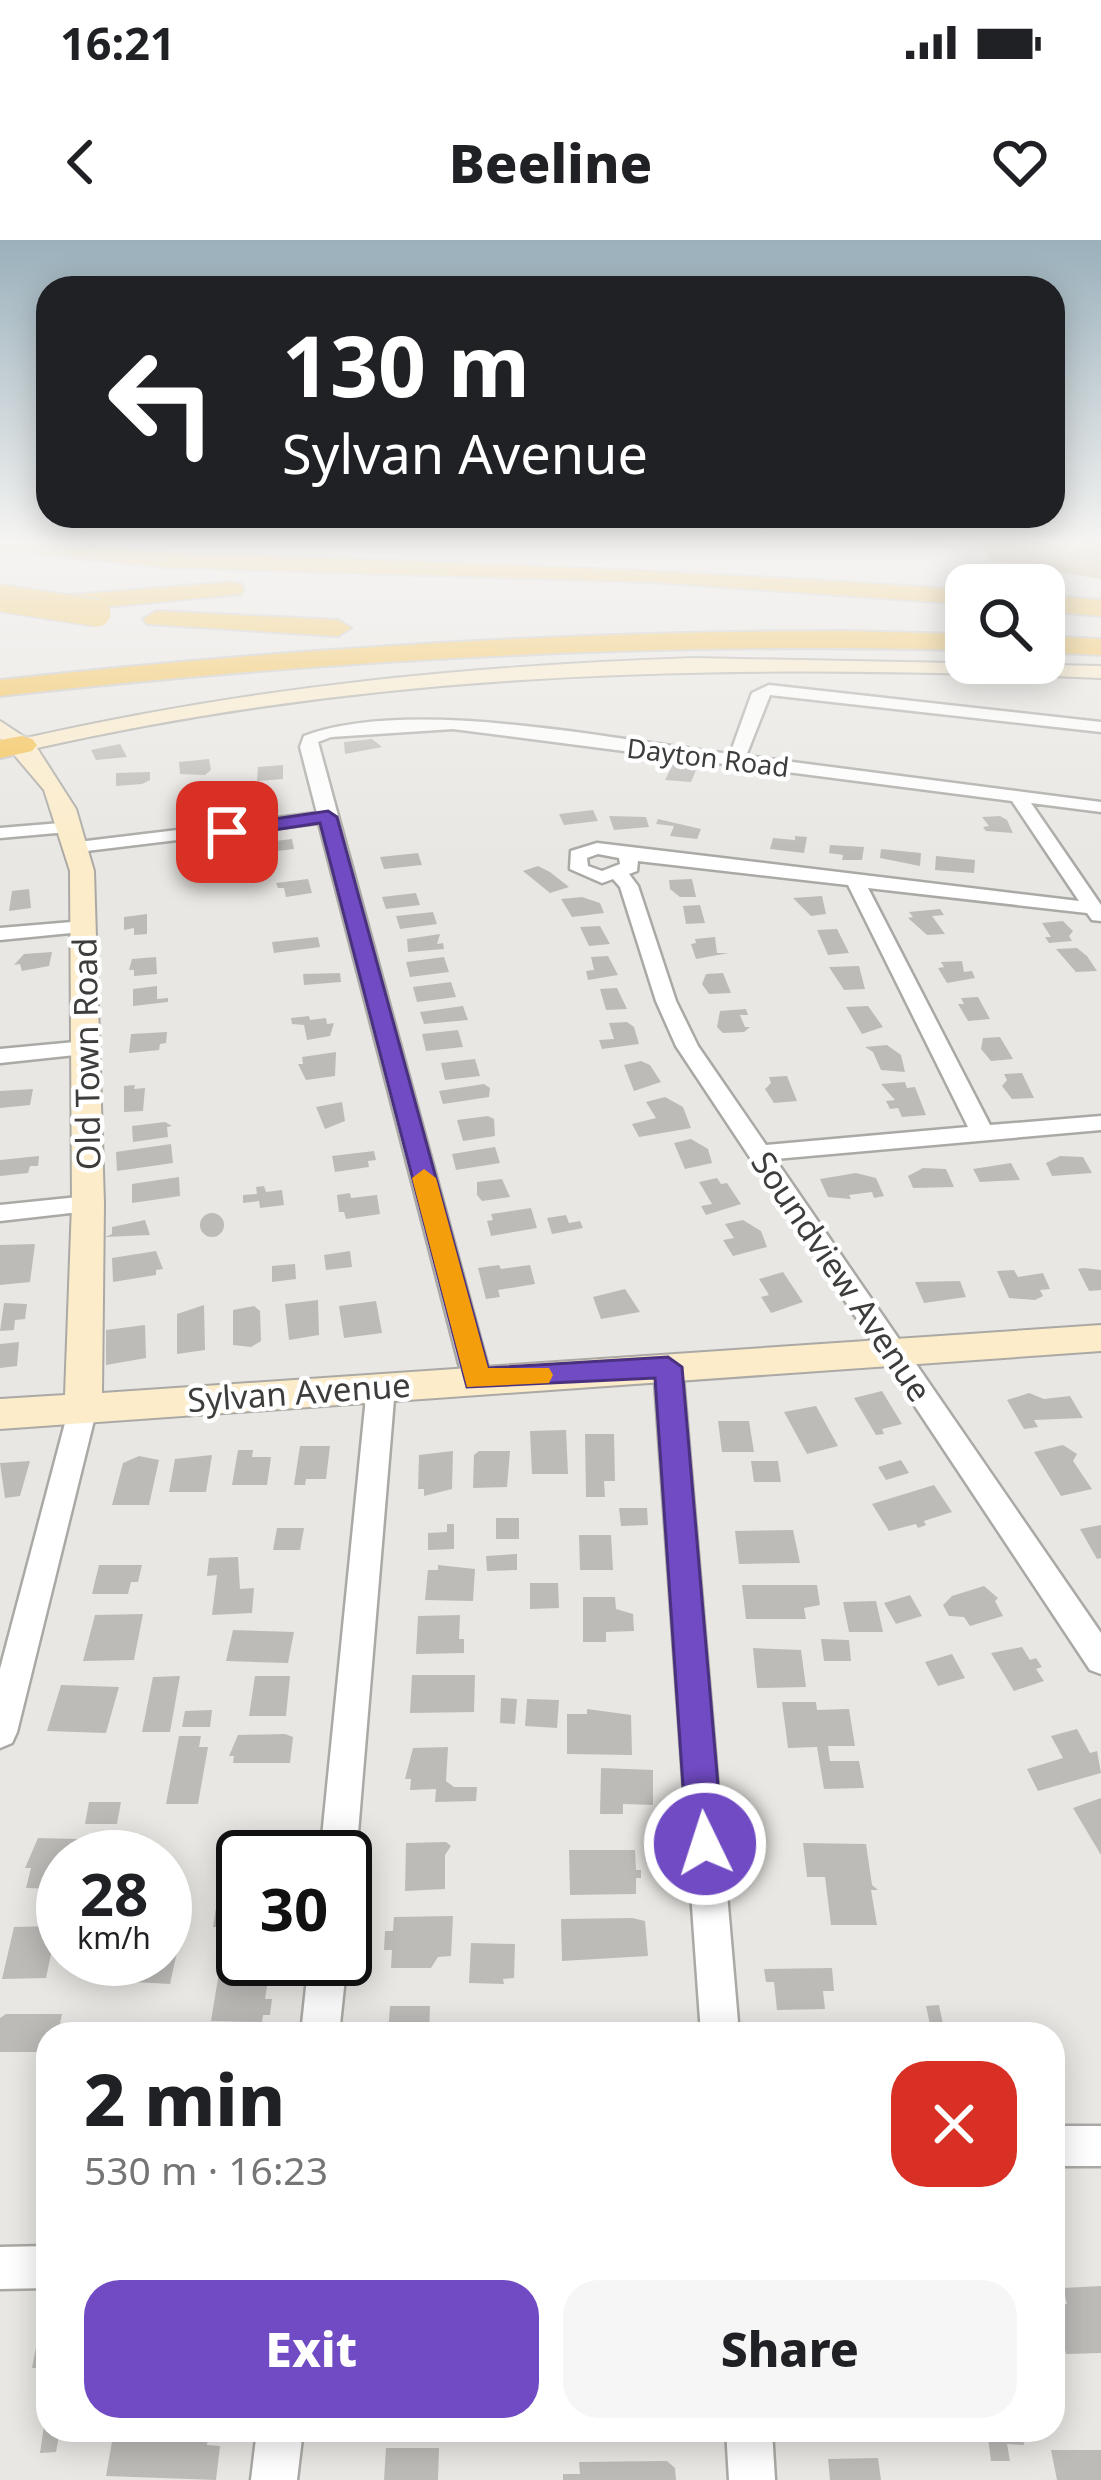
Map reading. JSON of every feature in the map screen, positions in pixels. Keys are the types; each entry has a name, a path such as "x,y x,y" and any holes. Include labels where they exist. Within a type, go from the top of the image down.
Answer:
{"highway":[{"path":"0,688 260,662 497,647"}],"main road":[{"path":"8,740 286,696 556,670 772,662 1101,672"},
{"name":"Old Town Road","path":"8,740 49,778 75,837 84,927 86,1048 83,1408"},
{"name":"Sylvan Avenue","path":"0,1414 1101,1338"}],"street":[{"path":"736,760 760,694 798,691 1101,727"},
{"name":"Dayton Road","path":"328,817 308,747 315,736 453,724 1101,807"},
{"path":"1017,796 1097,913"},
{"path":"0,832 75,837 328,817 477,1379"},
{"name":"Soundview Avenue","path":"855,880 635,852 623,864 665,1001 687,1046 1101,1660"},
{"path":"855,880 1097,913"},
{"path":"855,880 982,1133"},
{"path":"0,934 84,927"},
{"path":"0,1056 86,1048"},
{"path":"757,1153 1101,1123"},
{"path":"0,1213 88,1204"},
{"path":"668,1367 719,2022"},
{"path":"340,1830 381,1387"},
{"path":"0,1732 83,1408"},
{"path":"321,2022 325,1986"},
{"path":"1065,2146 1101,2146"},
{"path":"0,2268 36,2266"},
{"path":"274,2480 279,2442"},
{"path":"749,2442 752,2480"}],"building":[{"path":"372,739 382,747 345,754 344,742"},
{"path":"120,744 127,757 96,760 91,750"},
{"path":"209,759 211,770 205,775 180,774 179,762"},
{"path":"673,764 697,768 691,782 665,780"},
{"path":"283,765 283,779 257,781 258,767"},
{"path":"150,772 150,780 142,784 116,786 116,773"},
{"path":"269,795 279,811 246,815 249,797"},
{"path":"593,810 598,821 564,825 559,814"},
{"path":"609,816 646,817 649,827 614,830"},
{"path":"1000,816 1013,833 983,827 989,826 982,817"},
{"path":"658,819 701,829 697,839 670,836 674,826 656,824"},
{"path":"795,836 807,837 804,853 770,849 773,838 795,840"},
{"path":"292,839 294,849 236,856 234,846"},
{"path":"830,845 864,847 862,860 842,860 843,855 829,853"},
{"path":"881,849 921,853 920,866 880,858"},
{"path":"418,853 422,865 384,869 380,857"},
{"path":"936,856 975,860 974,873 935,870"},
{"path":"261,858 260,874 232,872 231,861"},
{"path":"538,866 569,887 550,893 523,871"},
{"path":"308,879 312,893 286,897 284,888 276,883"},
{"path":"692,879 696,897 680,897 670,889 669,880"},
{"path":"29,889 31,908 9,911 12,891"},
{"path":"416,893 420,905 386,909 382,897"},
{"path":"822,896 826,914 811,916 793,898"},
{"path":"582,897 600,903 604,913 572,917 561,899"},
{"path":"700,905 705,923 686,924 683,906"},
{"path":"940,909 944,915 932,916 945,934 927,935 908,918 913,917 909,912"},
{"path":"433,912 437,924 400,929 396,916"},
{"path":"147,914 147,934 134,935 134,928 124,930 124,917"},
{"path":"1063,921 1073,931 1072,941 1049,943 1045,937 1051,937 1042,923"},
{"path":"600,926 610,944 589,946 580,927"},
{"path":"837,929 849,953 828,955 817,930"},
{"path":"440,934 437,944 443,943 444,949 408,952 407,939"},
{"path":"318,937 320,947 274,953 272,942"},
{"path":"715,937 717,953 729,953 696,959 691,944 695,939"},
{"path":"1077,948 1097,971 1076,972 1056,949"},
{"path":"52,952 49,966 22,971 20,964 14,965 24,954"},
{"path":"608,956 618,975 588,980 586,971 594,970 591,957"},
{"path":"156,957 157,974 134,976 134,970 129,970 132,959"},
{"path":"444,957 449,972 410,977 406,962"},
{"path":"962,961 964,972 972,971 975,978 947,983 938,968 944,967 941,962"},
{"path":"859,966 865,989 844,990 829,967"},
{"path":"340,973 341,982 304,985 303,974"},
{"path":"723,973 731,993 709,994 702,984 706,974"},
{"path":"451,982 456,997 417,1002 413,987"},
{"path":"157,986 157,999 168,998 168,1002 133,1006 133,989"},
{"path":"617,988 627,1009 606,1010 600,989"},
{"path":"978,997 990,1019 968,1021 958,1004 964,1004 961,998"},
{"path":"463,1006 468,1020 424,1024 420,1012"},
{"path":"868,1006 883,1027 862,1034 846,1007"},
{"path":"746,1009 748,1015 740,1015 745,1027 750,1027 744,1032 723,1033 717,1027 720,1011"},
{"path":"309,1016 334,1023 330,1036 307,1040 304,1025 292,1024 291,1018"},
{"path":"627,1022 634,1027 639,1044 602,1049 599,1040 614,1039 609,1023"},
{"path":"458,1030 463,1047 426,1051 422,1034"},
{"path":"167,1032 159,1050 129,1053 131,1034"},
{"path":"1000,1037 1013,1059 991,1061 981,1049 983,1038"},
{"path":"887,1045 901,1055 905,1072 881,1070 873,1052 865,1047"},
{"path":"336,1052 335,1076 306,1080 298,1064 303,1064 302,1057"},
{"path":"475,1059 480,1076 445,1080 441,1063"},
{"path":"641,1061 650,1065 661,1082 634,1091 624,1065"},
{"path":"1022,1073 1034,1098 1012,1099 1002,1086 1007,1080 1004,1074"},
{"path":"787,1076 797,1101 774,1103 765,1089 771,1083 769,1077"},
{"path":"905,1082 907,1088 915,1087 926,1115 902,1117 898,1108 890,1109 886,1101 895,1100 881,1084"},
{"path":"484,1084 490,1088 489,1097 443,1104 439,1091"},
{"path":"135,1085 134,1089 145,1088 143,1111 124,1112 124,1086"},
{"path":"33,1089 30,1105 0,1108 0,1091"},
{"path":"665,1097 683,1107 691,1128 639,1137 632,1124 656,1118 646,1102"},
{"path":"342,1102 345,1121 325,1129 316,1107"},
{"path":"494,1119 495,1136 463,1141 457,1120"},
{"path":"165,1122 172,1126 167,1127 168,1137 133,1142 132,1126"},
{"path":"691,1139 708,1149 712,1163 685,1169 674,1143"},
{"path":"171,1144 173,1163 117,1171 116,1152"},
{"path":"495,1147 500,1163 456,1170 452,1154"},
{"path":"374,1151 376,1160 368,1161 369,1167 335,1172 332,1156"},
{"path":"39,1156 38,1166 30,1166 28,1173 0,1176 0,1160"},
{"path":"1060,1156 1083,1157 1092,1173 1052,1176 1046,1163"},
{"path":"1011,1163 1020,1180 980,1182 973,1169"},
{"path":"923,1168 946,1169 954,1187 913,1188 908,1176"},
{"path":"856,1173 876,1178 884,1196 874,1198 872,1192 849,1195 851,1199 828,1197 820,1179"},
{"path":"179,1177 180,1196 132,1203 132,1184"},
{"path":"717,1178 727,1183 741,1204 706,1215 701,1206 712,1204 699,1182"},
{"path":"502,1179 510,1197 482,1201 477,1182"},
{"path":"264,1186 266,1192 282,1190 284,1205 260,1208 259,1201 243,1203 243,1195 257,1194 256,1187"},
{"path":"350,1193 351,1198 377,1195 380,1214 346,1219 339,1212 337,1195"},
{"path":"531,1208 537,1228 491,1236 487,1221 493,1220 491,1214"},
{"path":"212,1213 224,1225 212,1237 200,1225"},
{"path":"566,1215 569,1223 580,1221 583,1228 552,1234 547,1218"},
{"path":"145,1220 150,1235 105,1237 112,1234 112,1227"},
{"path":"743,1220 761,1231 767,1247 733,1256 723,1240 734,1238 725,1224"},
{"path":"35,1244 30,1282 0,1285 0,1245"},
{"path":"156,1251 163,1269 156,1270 156,1275 113,1282 112,1258"},
{"path":"350,1251 352,1267 326,1270 324,1255"},
{"path":"295,1264 296,1279 272,1282 272,1266"},
{"path":"499,1265 501,1269 530,1265 535,1284 498,1290 500,1297 486,1299 478,1268"},
{"path":"1078,1269 1101,1270 1101,1290 1089,1291"},
{"path":"1014,1270 1018,1277 1043,1273 1050,1289 1040,1290 1043,1296 1035,1300 1009,1298 997,1271"},
{"path":"783,1272 803,1302 771,1313 761,1297 769,1295 759,1279"},
{"path":"960,1281 966,1297 924,1303 915,1282"},
{"path":"625,1289 640,1312 601,1319 593,1297"},
{"path":"318,1300 319,1335 289,1340 285,1304"},
{"path":"376,1301 382,1333 344,1338 339,1306"},
{"path":"4,1303 27,1304 25,1319 15,1320 14,1330 0,1331"},
{"path":"204,1305 205,1350 177,1354 177,1314"},
{"path":"254,1306 260,1311 261,1341 251,1347 233,1345 233,1310"},
{"path":"145,1325 146,1358 106,1365 106,1330"},
{"path":"19,1342 17,1366 0,1368 0,1344"},
{"path":"882,1391 902,1424 876,1435 854,1398"},
{"path":"1029,1393 1044,1399 1070,1396 1083,1418 1034,1420 1038,1427 1024,1429 1007,1400"},
{"path":"816,1406 838,1446 807,1454 784,1412"},
{"path":"718,1421 749,1421 754,1452 722,1452"},
{"path":"566,1430 568,1474 532,1474 530,1431"},
{"path":"585,1434 614,1434 615,1481 604,1481 605,1497 586,1497"},
{"path":"1063,1445 1077,1454 1073,1461 1092,1489 1061,1496 1034,1452"},
{"path":"300,1446 330,1446 326,1479 306,1479 305,1485 294,1485"},
{"path":"238,1450 253,1450 252,1457 271,1457 267,1485 232,1485"},
{"path":"453,1451 452,1489 424,1496 424,1489 418,1489 419,1455"},
{"path":"510,1451 507,1487 473,1488 474,1455"},
{"path":"212,1455 206,1492 169,1492 175,1459"},
{"path":"139,1456 159,1460 149,1505 112,1505 123,1463"},
{"path":"901,1460 909,1473 886,1480 878,1467"},
{"path":"30,1461 20,1496 5,1498 0,1463"},
{"path":"751,1461 778,1461 781,1482 754,1482"},
{"path":"934,1485 952,1512 924,1521 926,1525 918,1528 916,1524 889,1531 872,1504"},
{"path":"619,1508 647,1508 648,1525 621,1526"},
{"path":"496,1518 519,1518 519,1539 496,1539"},
{"path":"447,1524 454,1524 454,1549 428,1550 428,1533 447,1532"},
{"path":"1101,1525 1101,1558 1097,1559 1080,1529"},
{"path":"277,1528 304,1528 300,1550 273,1550"},
{"path":"793,1530 800,1563 739,1564 735,1531"},
{"path":"579,1535 611,1535 613,1570 580,1570"},
{"path":"517,1554 517,1570 487,1571 486,1556"},
{"path":"238,1557 240,1589 254,1588 252,1613 212,1615 217,1575 207,1576 209,1558"},
{"path":"99,1565 142,1565 138,1582 131,1582 128,1594 92,1594"},
{"path":"438,1565 475,1569 473,1601 425,1600 428,1570 438,1570"},
{"path":"530,1583 558,1583 559,1608 530,1609"},
{"path":"742,1585 817,1585 820,1605 804,1608 806,1619 746,1619"},
{"path":"984,1586 998,1598 995,1601 1003,1616 970,1626 964,1617 949,1616 943,1605 952,1596"},
{"path":"910,1595 922,1616 896,1624 884,1603"},
{"path":"583,1597 615,1597 616,1609 633,1614 634,1631 606,1632 606,1642 583,1642"},
{"path":"876,1601 883,1632 849,1632 843,1602"},
{"path":"143,1614 134,1660 83,1661 95,1615"},
{"path":"460,1615 464,1653 416,1654 418,1616"},
{"path":"233,1630 294,1632 288,1663 226,1661"},
{"path":"821,1639 849,1640 851,1661 824,1661"},
{"path":"1022,1647 1042,1667 1036,1669 1044,1681 1014,1691 991,1653"},
{"path":"753,1648 801,1650 806,1687 757,1688"},
{"path":"952,1654 965,1678 938,1686 925,1662"},
{"path":"412,1675 475,1675 474,1712 410,1713"},
{"path":"180,1676 170,1732 142,1732 153,1677"},
{"path":"255,1676 290,1676 286,1716 249,1716"},
{"path":"61,1685 119,1687 106,1733 47,1731"},
{"path":"501,1698 517,1699 515,1724 500,1723"},
{"path":"527,1699 559,1700 557,1728 525,1726"},
{"path":"782,1702 816,1702 817,1710 849,1709 855,1746 828,1746 830,1761 859,1761 864,1788 824,1789 817,1747 788,1748"},
{"path":"587,1709 631,1715 632,1755 567,1754 567,1714 587,1714"},
{"path":"212,1710 210,1727 182,1727 185,1711"},
{"path":"1077,1729 1090,1753 1097,1751 1101,1773 1038,1791 1027,1769 1063,1758 1051,1736"},
{"path":"238,1735 293,1737 290,1763 233,1763 234,1756 229,1756"},
{"path":"179,1736 201,1736 199,1747 208,1747 198,1804 166,1804"},
{"path":"448,1747 446,1781 454,1787 477,1787 476,1801 435,1802 436,1789 410,1790 411,1779 405,1779 413,1748"},
{"path":"601,1768 653,1770 653,1805 623,1804 623,1814 600,1814"},
{"path":"1101,1798 1101,1855 1073,1808"},
{"path":"89,1802 121,1802 117,1824 85,1824"},
{"path":"446,1842 451,1846 445,1855 445,1889 405,1891 406,1843"},
{"path":"36,1843 36,1888 26,1888 31,1868 25,1868"},
{"path":"803,1843 866,1844 872,1885 878,1890 871,1890 877,1925 831,1925 825,1877 807,1877"},
{"path":"569,1850 635,1850 636,1870 641,1870 636,1894 570,1895"},
{"path":"453,1916 451,1956 438,1957 431,1968 391,1968 392,1950 384,1950 385,1931 393,1931 394,1917"},
{"path":"561,1919 645,1921 648,1956 562,1961"},
{"path":"36,1926 36,1978 2,1979 14,1927"},
{"path":"471,1943 515,1944 514,1978 503,1979 504,1984 469,1983"},
{"path":"832,1968 834,1991 823,1991 825,2009 777,2010 774,1982 766,1982 764,1969"},
{"path":"217,1986 267,1986 265,1999 272,1999 270,2015 263,2015 262,2022 211,2021"},
{"path":"939,2005 943,2022 929,2022 926,2006"},
{"path":"390,2006 430,2006 429,2022 389,2022"},
{"path":"6,2014 62,2014 60,2022 36,2022 36,2052 0,2052 0,2018"},
{"path":"1101,2286 1101,2353 1066,2354 1065,2288"},
{"path":"42,2442 58,2442 56,2452 40,2453"},
{"path":"112,2442 220,2446 216,2480 106,2476"},
{"path":"989,2442 1024,2442 1007,2444 1010,2461 991,2461"},
{"path":"386,2448 439,2448 438,2480 384,2480"},
{"path":"1051,2450 1101,2450 1101,2480 1057,2480"},
{"path":"878,2458 881,2480 830,2480 828,2459"},
{"path":"667,2461 675,2468 676,2480 563,2480 563,2474 580,2474 579,2462"}],"slow traffic":[{"path":"424,1178 477,1379 539,1375"}],"route":[{"path":"227,832 328,817 477,1379 668,1367 705,1844"}]}
